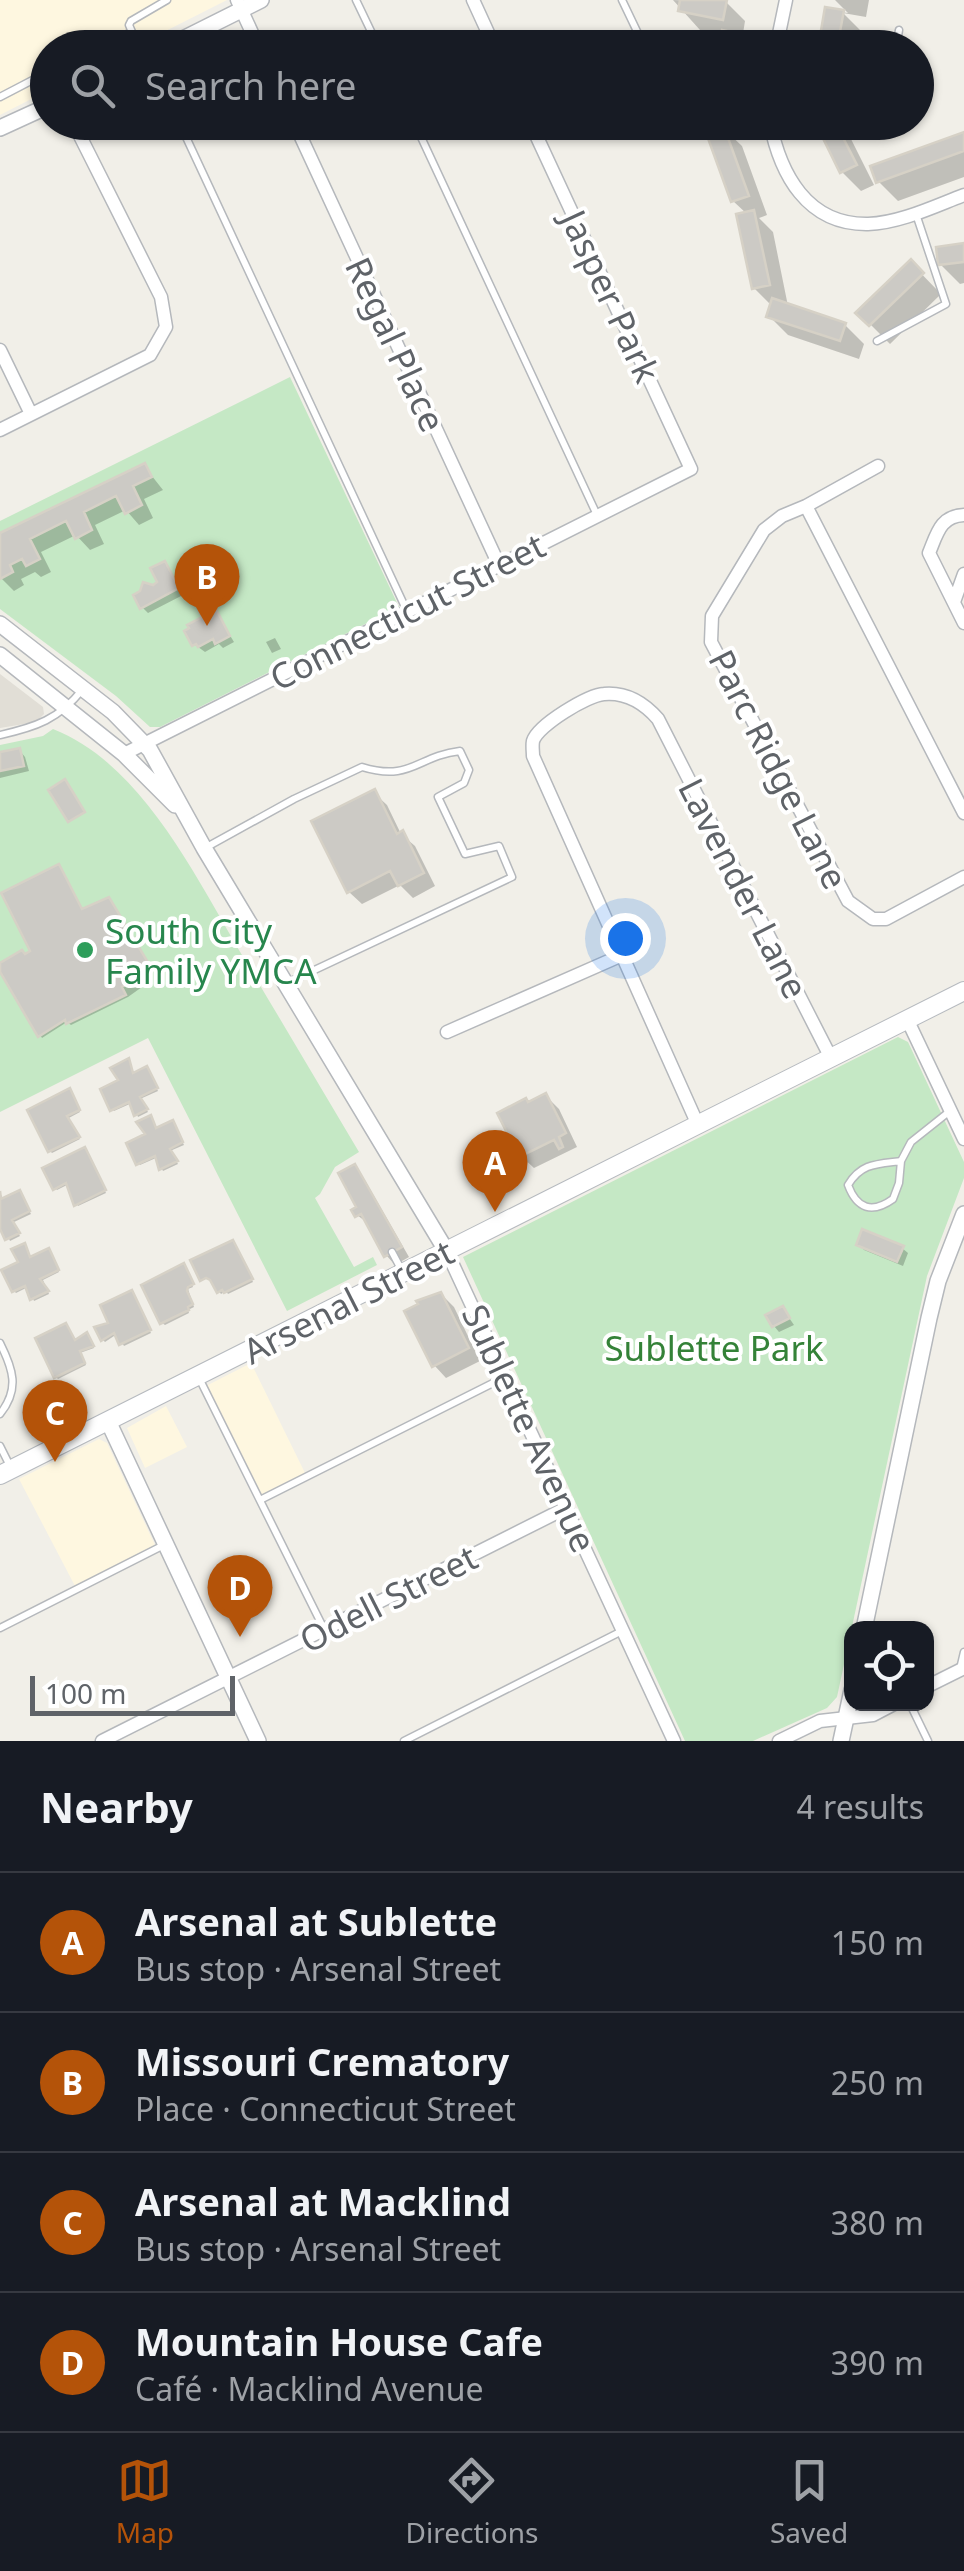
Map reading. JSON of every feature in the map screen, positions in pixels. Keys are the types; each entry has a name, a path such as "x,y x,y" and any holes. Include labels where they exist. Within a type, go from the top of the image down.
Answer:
{"main road":[{"name":"Arsenal Street","path":"6,1472 964,990"}],"street":[{"path":"196,30 239,5 261,0"},
{"path":"473,0 487,30"},
{"path":"780,30 786,0"},
{"path":"239,5 251,30"},
{"path":"0,126 30,114"},
{"path":"0,430 150,355 166,326 166,312 82,140"},
{"name":"Regal Place","path":"302,140 499,565"},
{"name":"Jasper Park","path":"538,140 692,470"},
{"path":"773,140 784,174 796,191 828,216 868,224 916,213 964,195"},
{"path":"0,350 31,414"},
{"path":"878,466 806,506 964,813"},
{"name":"Connecticut Street","path":"124,754 692,470"},
{"name":"Parc Ridge Lane","path":"806,506 782,516 764,530 713,614 711,642 848,901 873,918 886,918 964,877"},
{"path":"964,515 952,516 940,524 929,554 964,623"},
{"path":"954,602 964,574"},
{"name":"Sublette Avenue","path":"0,624 145,744 168,778 184,815 447,1252 674,1741"},
{"name":"Sublette Avenue","path":"0,655 124,754 184,815"},
{"name":"Lavender Lane","path":"620,956 533,756 534,739 548,722 601,694 644,703 658,719 831,1058"},
{"path":"447,1032 620,956 698,1125"},
{"path":"907,1020 964,1139"},
{"path":"865,1621 929,1318 938,1281 964,1214"},
{"path":"108,1421 258,1741"},
{"name":"Odell Street","path":"102,1741 566,1508"},
{"path":"934,1683 962,1668"},
{"path":"841,1741 848,1711"},
{"path":"779,1741 820,1721 880,1711"}],"lane":[{"path":"132,30 131,21 166,0"},
{"path":"356,0 370,30"},
{"path":"622,0 636,30"},
{"path":"0,97 30,81"},
{"path":"187,140 406,610"},
{"path":"422,140 598,516"},
{"path":"877,341 946,304 916,213"},
{"path":"0,735 35,727 68,707 83,689"},
{"path":"204,848 294,799 362,768 382,774 402,773 460,751 469,770 464,783 438,797 464,854 499,846 512,878 286,984"},
{"path":"901,1162 869,1164 856,1172 848,1185 853,1198 863,1208 873,1209 893,1199 910,1142 951,1111"},
{"path":"392,1252 404,1274"},
{"path":"0,1343 14,1382 0,1414"},
{"path":"198,1376 324,1630"},
{"path":"260,1500 506,1377"},
{"path":"0,1446 6,1472"},
{"path":"0,1628 166,1544"},
{"path":"404,1741 623,1630"},
{"path":"962,1668 964,1652"},
{"path":"913,1711 928,1741"}],"shaded area":[{"path":"0,0 227,0 168,30 30,30 30,100 0,115"},
{"path":"0,674 43,707 44,714 36,722 0,728"},
{"path":"251,1363 305,1473 261,1495 206,1386"},
{"path":"166,1406 187,1447 145,1468 127,1428"},
{"path":"99,1439 107,1443 155,1545 75,1586 19,1479"}],"green space":[{"path":"290,377 399,607 160,727 150,727 116,696 0,609 0,521"},
{"path":"53,729 85,746 114,769 165,828 359,1152 335,1167 315,1198 354,1267 373,1257 377,1265 287,1311 148,1038 0,1112 0,745 43,736"},
{"name":"Sublette Park","path":"898,1037 908,1042 964,1162 964,1178 927,1276 853,1621 844,1621 844,1664 837,1697 827,1708 753,1741 685,1741 463,1257"}],"building":[{"path":"680,0 727,0 723,20 678,11"},
{"path":"825,7 844,10 840,30 821,30"},
{"path":"964,132 964,151 876,183 870,166"},
{"path":"709,140 729,140 749,196 731,202"},
{"path":"824,140 844,140 857,165 840,173"},
{"path":"754,210 770,285 752,289 736,214"},
{"path":"964,243 964,262 938,265 936,247"},
{"path":"911,259 924,273 869,326 855,313"},
{"path":"772,298 846,323 840,341 766,317"},
{"path":"145,463 152,477 133,486 142,505 125,514 116,496 84,512 92,530 75,539 66,521 30,539 40,559 26,566 22,559 10,565 13,572 0,579 0,533"},
{"path":"165,561 179,588 140,609 133,595 140,591 143,582 157,582 150,568"},
{"path":"213,603 230,636 215,644 213,639 192,646 184,631 202,617 199,611"},
{"path":"20,748 24,766 0,771 0,752"},
{"path":"65,779 85,812 68,822 48,790"},
{"path":"375,789 397,834 403,830 424,873 398,886 390,871 347,893 311,821"},
{"name":"South City Family YMCA","path":"59,864 82,909 109,897 152,969 122,987 126,995 66,1024 65,1020 38,1037 0,972 0,963 22,950 25,954 30,951 1,893"},
{"path":"129,1058 133,1073 147,1066 158,1088 140,1097 148,1109 134,1116 129,1102 110,1111 100,1089 118,1080 110,1068"},
{"path":"70,1088 80,1110 67,1116 80,1137 48,1152 27,1110"},
{"path":"546,1093 566,1133 559,1137 563,1147 559,1149 554,1140 519,1157 497,1113"},
{"path":"151,1115 156,1128 173,1120 183,1142 170,1149 178,1161 159,1170 155,1156 136,1165 126,1143 145,1134 136,1122"},
{"path":"85,1147 106,1190 74,1206 66,1183 53,1190 42,1168"},
{"path":"355,1164 402,1247 384,1257 361,1214 355,1217 351,1210 356,1207 338,1173"},
{"path":"20,1190 30,1211 12,1220 20,1233 5,1240 0,1229 0,1191 1,1199"},
{"path":"862,1229 904,1246 897,1262 856,1245"},
{"path":"233,1240 253,1279 217,1293 210,1280 200,1281 190,1260"},
{"path":"25,1243 30,1257 49,1248 59,1270 40,1279 49,1291 30,1300 25,1286 12,1292 1,1270 18,1262 11,1249"},
{"path":"184,1263 194,1284 187,1291 193,1304 189,1310 160,1324 141,1285"},
{"path":"132,1290 151,1330 119,1345 114,1333 101,1341 94,1327 108,1323 100,1305"},
{"path":"441,1292 469,1348 432,1367 404,1311 418,1304 416,1301"},
{"path":"783,1306 790,1318 772,1327 765,1315"},
{"path":"66,1323 75,1340 87,1332 94,1346 80,1351 85,1363 54,1378 35,1338"}],"place":[{"name":"Missouri Crematory","path":"207,626"},
{"name":"South City Family YMCA","path":"85,950"},
{"name":"Arsenal at Sublette","path":"495,1212"},
{"name":"Arsenal at Macklind","path":"55,1462"},
{"name":"Mountain House Cafe","path":"240,1637"}]}
